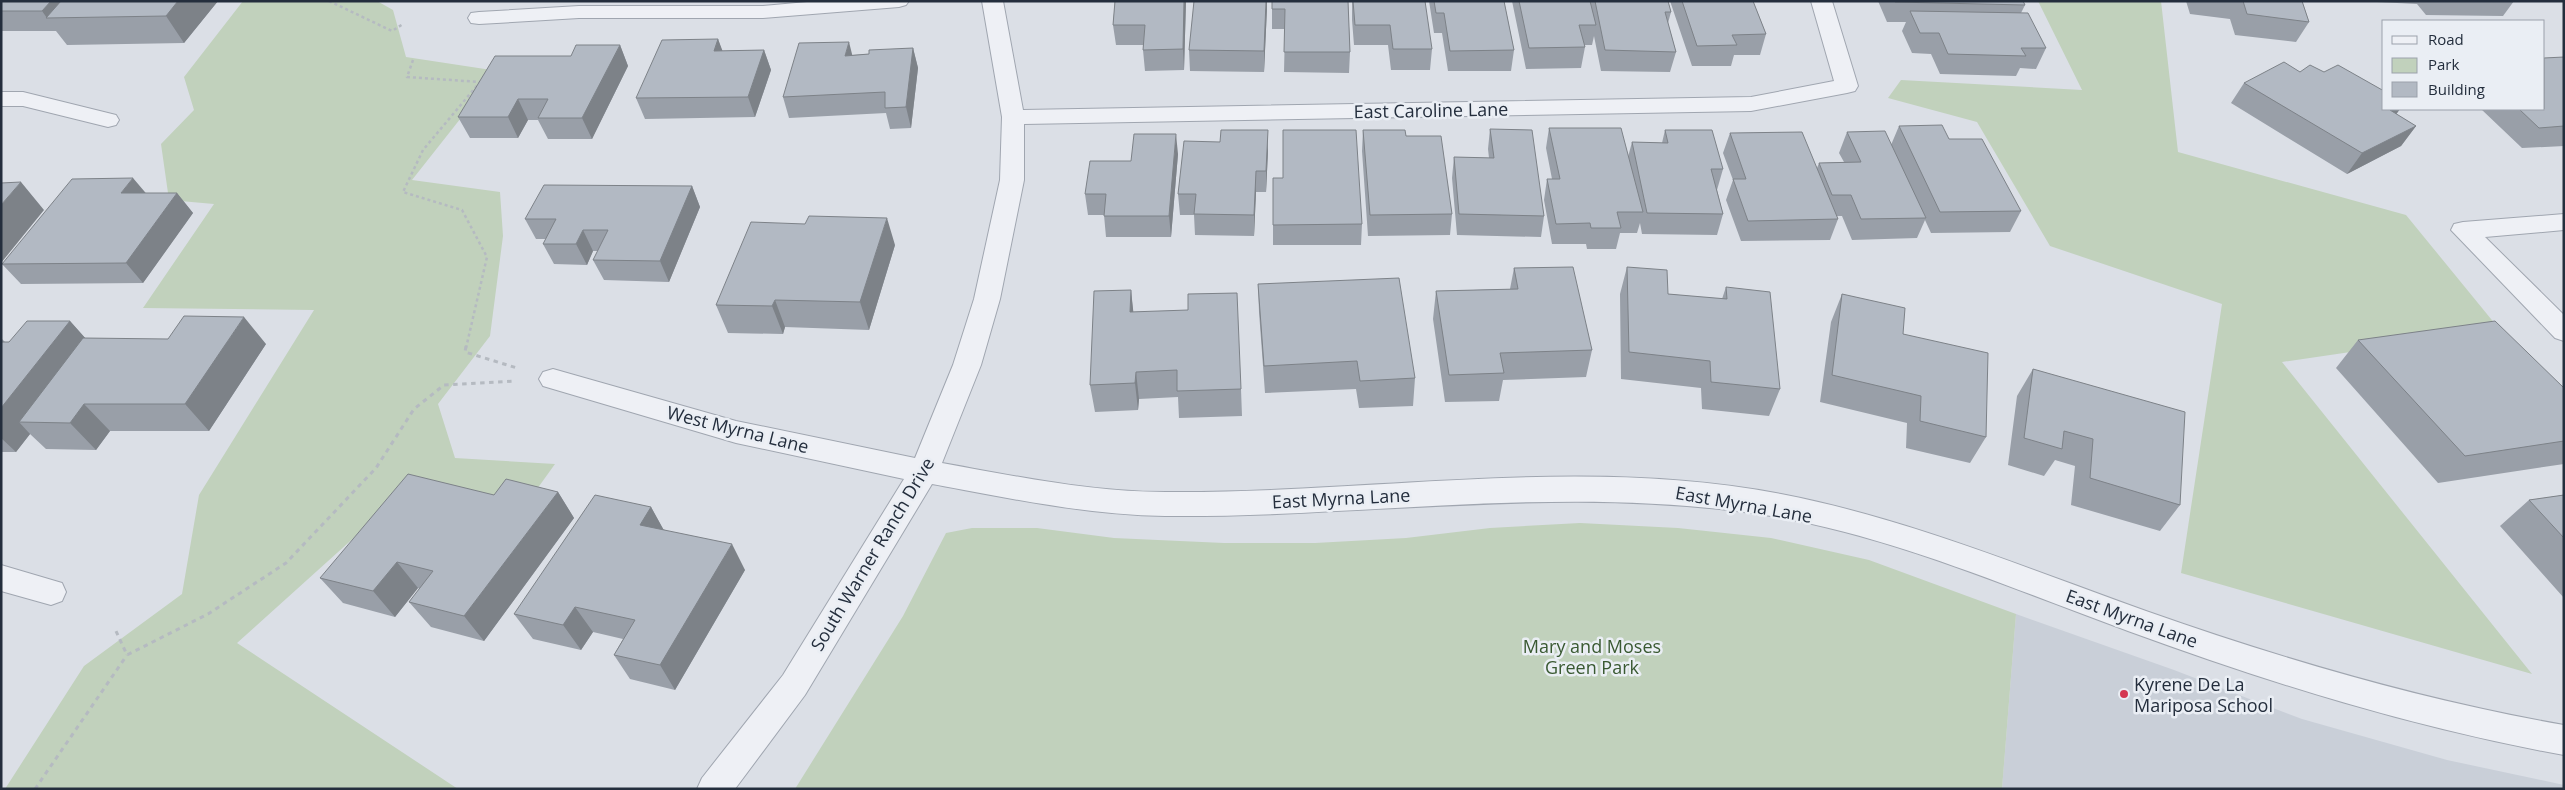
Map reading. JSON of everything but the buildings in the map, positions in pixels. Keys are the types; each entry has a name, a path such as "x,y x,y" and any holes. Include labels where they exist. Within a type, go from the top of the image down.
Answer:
{"street":[{"path":"479,18 579,12 763,12 899,1"},
{"name":"South Warner Ranch Drive","path":"714,789 794,684 924,472 967,365 987,299 1012,180 1013,117 992,1"},
{"name":"East Caroline Lane","path":"1013,117 1752,104 1847,86 1821,1"},
{"path":"1,99 23,99 108,120"},
{"path":"2564,222 2463,230 2564,331"},
{"name":"West Myrna Lane","path":"553,379 761,438 924,472"},
{"name":"East Myrna Lane","path":"924,472 1061,497 1159,504 1264,502 1605,487 1691,492 1782,507 1900,538 1983,565 2252,661 2405,706 2564,740"},
{"path":"1,578 51,592"}],"path":[{"path":"329,1 392,31 403,24"},
{"path":"413,60 407,77 480,82 423,150 403,192 462,210 488,257 465,352 553,379"},
{"path":"35,789 127,655 208,614 286,564 376,468 414,409 444,385 553,379"},
{"path":"116,631 127,655"}],"shaded area":[{"name":"Kyrene De La Mariposa School","path":"2016,614 2174,670 2302,719 2447,760 2564,785 2564,789 2002,789"}],"green space":[{"path":"243,1 377,1 393,10 406,57 498,71 412,180 500,192 503,236 490,336 438,404 455,458 555,464 532,496 484,514 408,489 237,643 458,789 5,789 84,666 182,594 199,495 314,310 143,308 214,204 169,200 161,144 194,110 184,77"},
{"path":"2038,1 2161,1 2178,152 2406,215 2500,330 2282,362 2532,674 2181,573 2222,304 2050,246 1977,122 1888,98 1901,80 2082,90"},
{"name":"Mary and Moses Green Park","path":"1580,523 1678,528 1771,538 1869,560 2016,614 2002,789 795,789 903,616 946,533 972,528 1037,528 1114,538 1224,543 1315,543 1406,538 1490,528"}],"place":[{"name":"Kyrene De La Mariposa School","path":"2124,694"}]}
